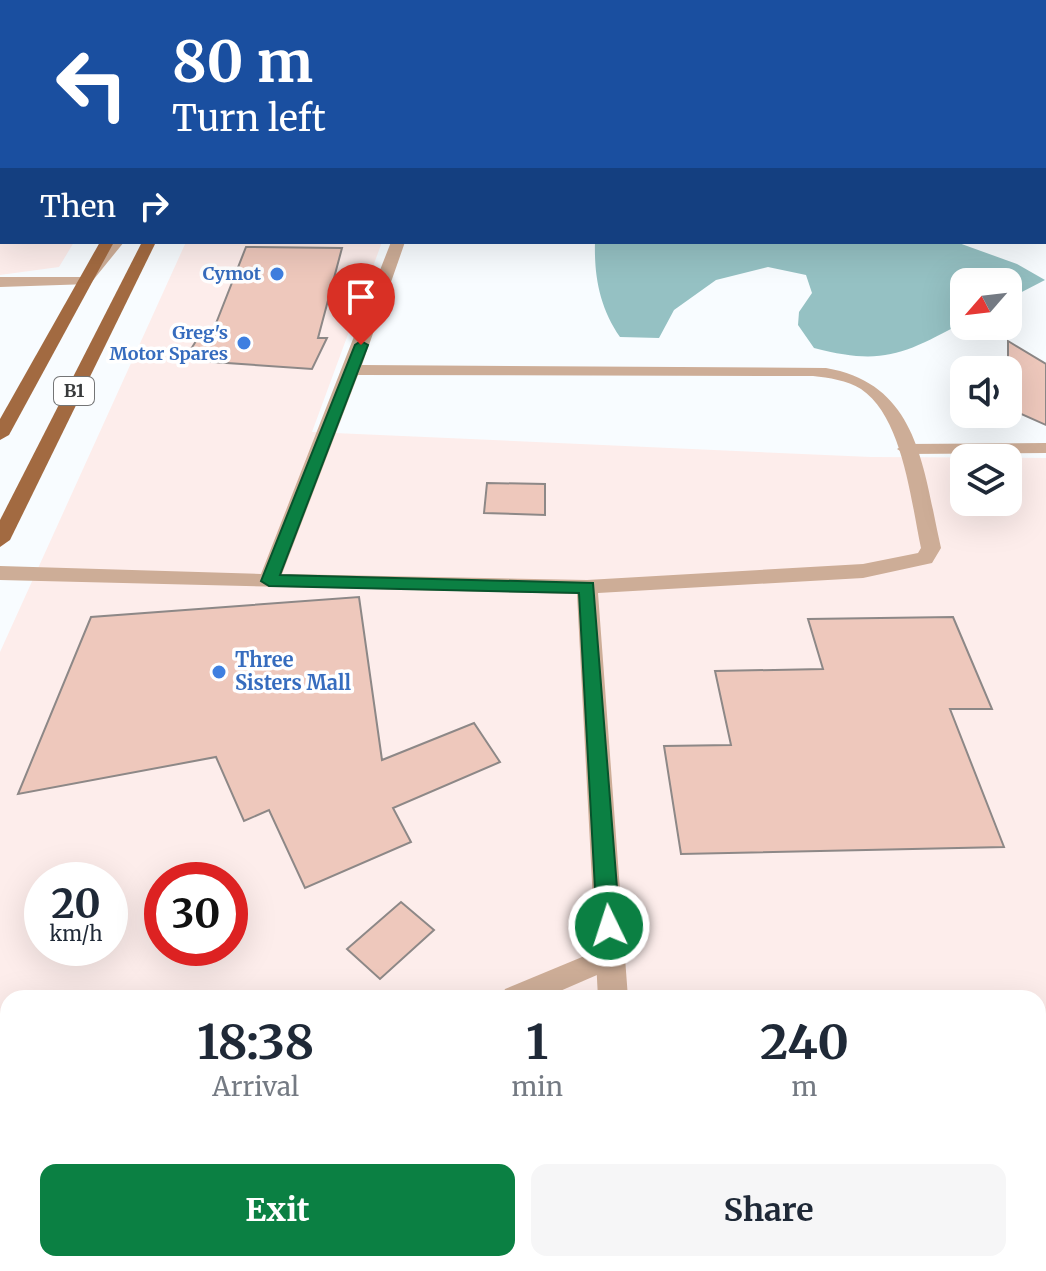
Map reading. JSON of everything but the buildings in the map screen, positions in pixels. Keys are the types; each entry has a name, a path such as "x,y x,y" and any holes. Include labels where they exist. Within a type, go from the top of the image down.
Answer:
{"main road":[{"name":"B1","path":"0,435 106,244"},
{"name":"B1","path":"0,540 148,244"}],"street":[{"path":"0,282 85,281 115,244"},
{"path":"269,581 352,370 397,244"},
{"path":"0,573 587,587 863,571 925,558 931,548 898,421 885,400 868,385 842,375 813,371 352,370"},
{"path":"587,587 613,990"}],"lane":[{"path":"905,449 1046,448"},
{"path":"533,990 611,957"}],"shaded area":[{"path":"0,244 73,244 59,267 0,275"},
{"path":"185,244 381,244 312,432 871,457 950,457 950,516 1022,516 1022,458 1046,458 1046,990 0,990 0,652"}],"water":[{"path":"595,244 962,244 1017,264 1045,280 1022,292 1022,268 950,268 950,329 908,349 876,356 814,348 798,325 799,312 812,293 806,275 768,267 716,280 674,310 659,338 620,337 600,292"}],"place":[{"name":"Cymot","path":"277,274"},
{"name":"Greg's Motor Spares","path":"244,343"},
{"name":"Three Sisters Mall","path":"219,672"}],"route":[{"path":"361,345 269,581 587,587 609,926"}]}
